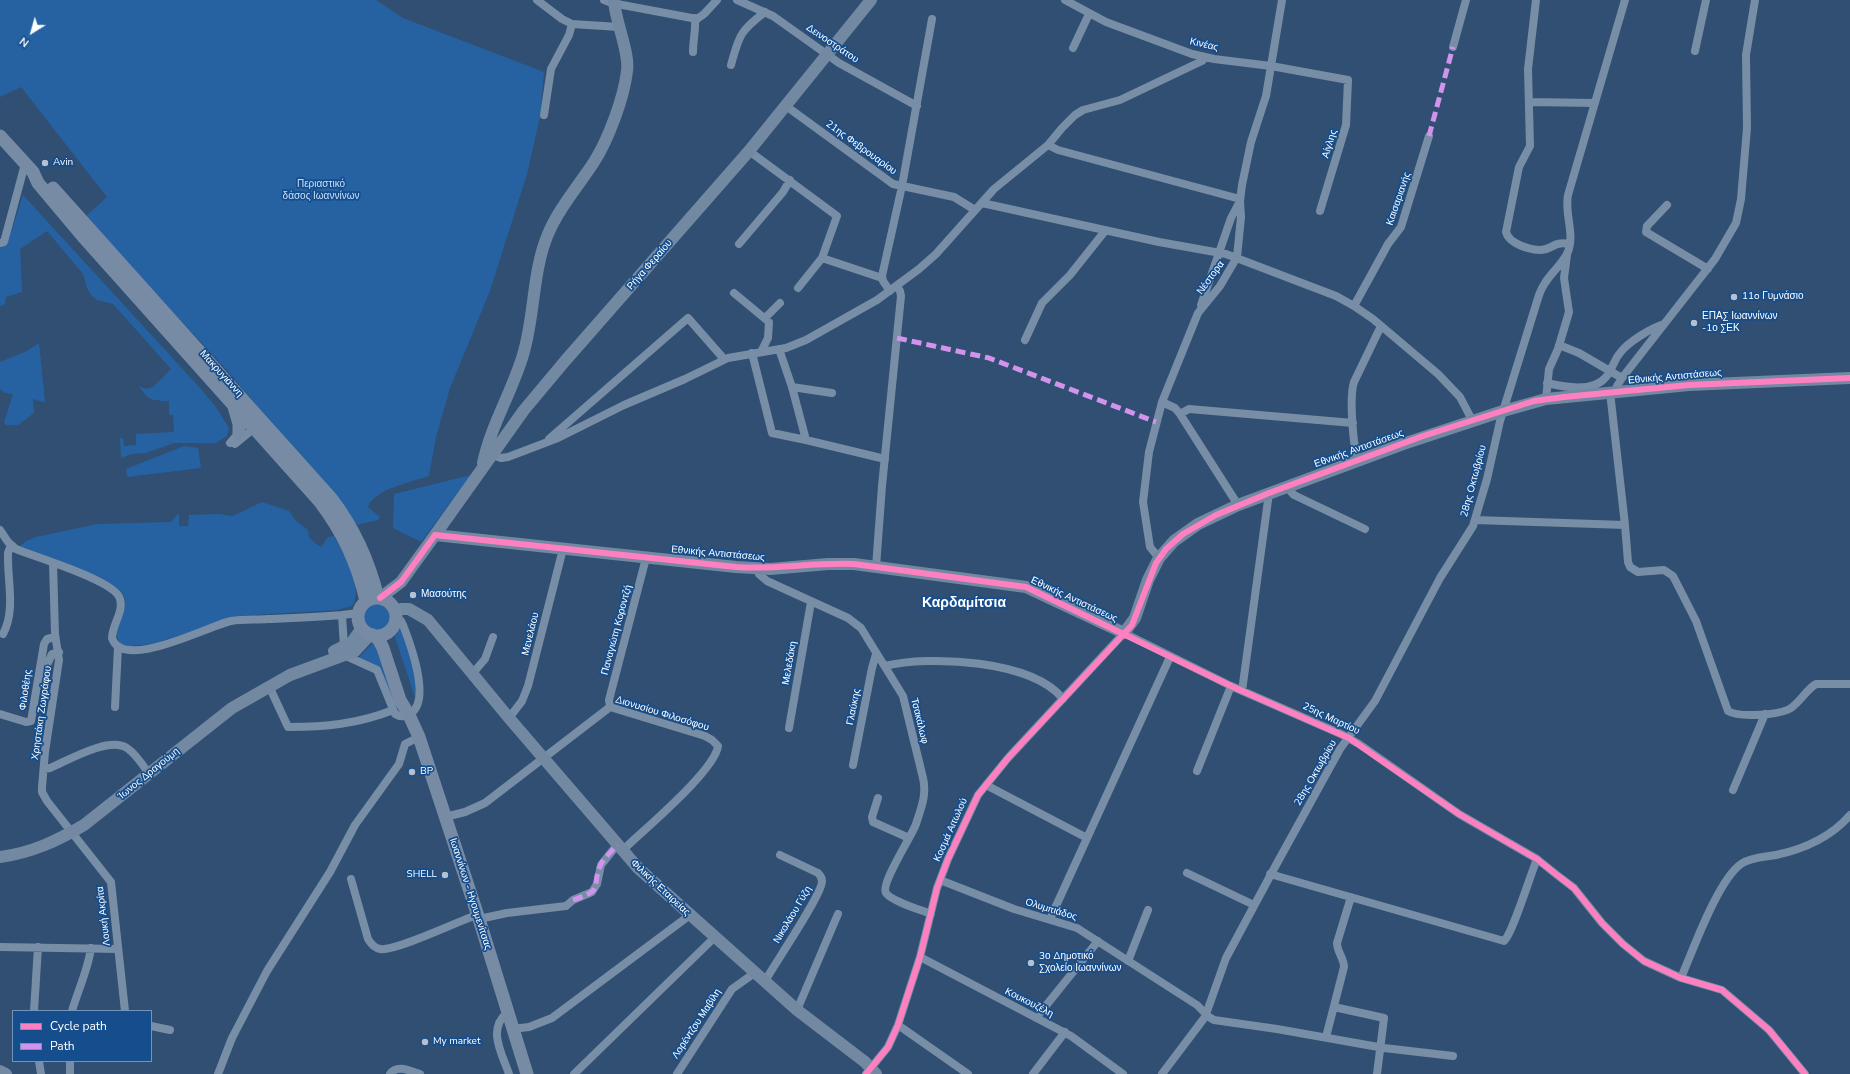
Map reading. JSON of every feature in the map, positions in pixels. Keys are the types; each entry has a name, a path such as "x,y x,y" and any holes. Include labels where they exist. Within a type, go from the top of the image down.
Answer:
{"main road":[{"name":"Μακρυγιάννη","path":"0,136 29,168 38,183 85,239 233,403 256,421"},
{"name":"Μακρυγιάννη","path":"29,168 44,178 256,421 333,520 350,550 362,583 375,599"},
{"path":"233,403 238,419 234,441"},
{"path":"375,599 388,602 395,613 390,630 382,635 369,633 359,621 359,613 375,599"},
{"name":"Ιωαννίνων - Ηγουμενίτσας","path":"390,630 390,644 407,698 409,715"},
{"name":"Ιωαννίνων - Ηγουμενίτσας","path":"369,633 379,640 383,648 400,700 419,737 478,917 527,1074"}],"street":[{"path":"536,0 562,19 572,24 619,27"},
{"path":"482,470 491,435 524,354 541,256 546,238 555,220 598,155 620,101 626,80 627,65 619,27 611,1 696,18 704,14 717,0"},
{"name":"Δεινοστράτου","path":"737,0 778,19 827,54 917,106"},
{"name":"Ρήγα Φεραίου","path":"435,535 492,456 513,424 565,361 749,151 871,0"},
{"name":"Κινέας","path":"1065,0 1077,5 1089,14 1123,29 1192,54 1348,80"},
{"name":"Νέστορα","path":"1159,558 1150,547 1145,522 1143,499 1149,452 1162,402 1198,314 1220,286 1237,257 1241,217 1240,200 1245,166 1264,103 1282,0"},
{"path":"1453,48 1466,0"},
{"path":"1536,0 1528,69 1530,146 1518,167 1506,227 1506,234 1510,240 1517,244 1540,250 1558,242 1569,244"},
{"path":"1546,399 1549,368 1559,345 1569,312 1564,278 1570,232 1567,210 1568,195 1625,0"},
{"path":"1695,51 1706,0"},
{"path":"1755,0 1746,55 1748,128 1740,205 1736,223 1708,269 1622,378 1613,392 1626,525 1628,562 1630,567 1638,572 1664,570 1673,576 1696,621 1726,709 1736,715 1765,714 1790,709 1816,684 1850,684"},
{"path":"731,65 739,36 748,25 765,12"},
{"path":"1072,48 1089,14"},
{"path":"693,52 696,18"},
{"path":"882,278 902,186 932,19"},
{"path":"544,115 551,69 569,35 572,24"},
{"path":"492,456 501,458 508,457 549,442 624,405 686,379 724,359 779,349 806,340 893,289 936,254 975,210 1008,177 1048,145 1062,128 1079,113 1120,100 1202,61 1205,57"},
{"name":"Αίγλης","path":"1320,211 1346,125 1348,80"},
{"path":"1530,102 1595,103"},
{"name":"21ης Φεβρουαρίου","path":"786,106 892,184 954,197 975,210"},
{"name":"Καισαριανής","path":"1354,306 1388,244 1401,227 1429,136"},
{"path":"1048,145 1058,150 1240,200 1231,218 1198,314"},
{"path":"749,151 837,216 822,258 798,288"},
{"path":"0,243 4,242 29,168"},
{"path":"738,244 783,192 790,180"},
{"path":"982,203 1105,231 1237,257 1325,291 1354,306 1412,351 1452,387 1460,397 1472,420"},
{"path":"1667,205 1646,226 1646,232 1708,269"},
{"path":"1025,340 1042,303 1070,275 1105,231"},
{"name":"28ης Οκτωβρίου","path":"1162,1074 1206,1014 1226,958 1270,874 1329,769 1375,701 1440,578 1475,520 1487,479 1503,410 1525,335 1542,285 1567,253"},
{"path":"822,258 882,278 893,289 900,291 901,296 876,567"},
{"path":"734,293 765,318 770,325 769,336 762,352"},
{"path":"765,318 780,303"},
{"path":"549,442 551,437 688,318 724,359"},
{"path":"1547,383 1567,387 1590,386 1603,380 1610,371 1619,353 1629,343 1666,324"},
{"path":"1358,460 1353,423 1353,386 1381,326"},
{"path":"1559,345 1579,353 1622,378"},
{"path":"779,349 792,387 806,440"},
{"path":"752,353 772,433 885,459"},
{"name":"Εθνικής Αντιστάσεως","path":"435,535 757,569 828,564 876,567 1026,588 1124,633 1133,622 1148,580 1159,558 1170,545 1188,531 1238,505 1358,460 1472,420 1546,399 1725,383 1850,378"},
{"path":"792,387 832,393"},
{"path":"1162,402 1175,408 1180,414 1238,505"},
{"path":"1180,414 1189,408 1353,423"},
{"path":"234,441 256,421"},
{"path":"234,441 256,421"},
{"path":"1287,487 1294,495 1366,529"},
{"path":"1242,691 1269,494"},
{"path":"1475,520 1626,525"},
{"path":"0,530 11,545 20,550 96,580 113,590 119,596 120,607 112,635 113,640 118,647 115,708"},
{"path":"375,599 390,592 401,582 435,535"},
{"path":"2,634 7,624 9,611 8,553 11,545"},
{"name":"Μενελάου","path":"509,718 522,701 528,686 563,549"},
{"name":"Παναγιώτη Κοροντζή","path":"610,707 609,700 646,558"},
{"name":"Χρηστάκη Ζωγράφου","path":"53,563 55,637 59,652 59,662 42,790 43,794 72,832"},
{"name":"Τσακάλωφ","path":"757,569 759,574 767,581 851,620 861,628 904,700 924,784 923,803 910,838 888,880 885,892 894,899 931,914"},
{"path":"344,651 377,670 393,710 398,716 409,715 416,706 419,676 404,625 395,613 401,582"},
{"name":"Μελεδάκη","path":"789,728 810,602"},
{"name":"Φιλικής Εταιρείας","path":"395,613 406,609 421,615 434,627 619,848 654,883 797,1010 871,1072"},
{"path":"118,647 132,649 164,645 232,621 359,613"},
{"path":"342,615 344,651"},
{"path":"344,651 352,642 369,633"},
{"name":"25ης Μαρτίου","path":"1124,633 1231,686 1349,738 1458,814 1537,859 1574,888 1602,923 1623,944 1644,961 1681,978 1722,990 1768,1030 1805,1074"},
{"name":"Κοσμά Αιτωλού","path":"871,1072 888,1047 898,1025 920,957 940,880 967,816 986,785 1124,633"},
{"name":"Φιλοθέης","path":"0,714 30,722 32,718 44,642 48,638 55,637"},
{"path":"473,673 485,660 493,637"},
{"name":"Ίωνος Δραγούμη","path":"0,857 31,850 72,832 96,817 232,708 290,675 344,651"},
{"path":"38,679 40,678 53,653 59,652"},
{"name":"Γλαύκης","path":"852,765 876,654"},
{"path":"1050,919 1170,657"},
{"path":"885,666 895,664 948,661 984,664 1018,672 1041,680 1053,687 1063,699"},
{"path":"269,686 288,727 340,725 372,719 393,710"},
{"path":"1197,771 1231,686"},
{"name":"Διονυσίου Φιλοσόφου","path":"445,817 465,812 485,803 610,707 705,736 714,741 718,746 715,756 700,775 619,848"},
{"path":"1733,790 1765,714"},
{"path":"218,1074 232,1038 270,967 330,872 355,825 399,764 405,744 419,737"},
{"path":"44,769 50,768 94,749 117,745 131,751 149,774"},
{"path":"986,785 1087,838"},
{"path":"878,798 872,817 873,822 910,838"},
{"path":"1681,978 1716,900 1726,881 1736,868 1748,861 1779,854 1811,844 1837,828 1850,815"},
{"name":"Λουκή Ακρίτα","path":"72,832 111,882 125,1010"},
{"path":"351,879 368,939 373,946 379,949 399,946 478,917 566,906 573,900 589,895 597,884 601,865 619,848"},
{"name":"Νικολάου Γύζη","path":"765,981 815,899 822,883 822,879 818,873 780,855"},
{"path":"1270,874 1504,941 1508,938 1537,859"},
{"path":"1187,872 1254,905"},
{"name":"Ολυμπιάδος","path":"940,880 1014,909 1077,928 1197,1005 1211,1019 1381,1047 1453,1056"},
{"path":"1326,1037 1344,967 1344,960 1337,949 1337,943 1351,897"},
{"path":"1128,961 1148,910"},
{"path":"797,1010 838,914"},
{"path":"512,1029 529,1027 552,1018 690,915"},
{"path":"574,1074 715,937"},
{"path":"1036,1018 1098,941"},
{"path":"0,947 118,949"},
{"path":"34,1010 38,947"},
{"path":"72,1010 78,989 88,963 91,948"},
{"name":"Κουκουζέλη","path":"920,957 1065,1032 1123,1074"},
{"name":"Λορέντζου Μαβίλη","path":"677,1074 732,989 756,972"},
{"path":"1334,1007 1384,1018 1377,1074"},
{"path":"507,1013 497,1023 496,1034 509,1074"},
{"path":"898,1025 968,1074"},
{"path":"152,1026 170,1030"},
{"path":"1033,1074 1065,1032"},
{"path":"39,1062 41,1074"},
{"path":"70,1062 70,1074"},
{"path":"390,1074 393,1070 398,1068 420,1074"},
{"path":"0,1071 6,1074"}],"green space":[{"name":"Περιαστικό δάσος Ιωαννίνων","path":"0,0 376,0 403,18 544,72 540,117 527,174 490,291 450,388 436,437 429,476 394,487 378,495 368,507 380,517 378,520 357,525 226,369 86,216 107,197 21,87 0,97"},
{"path":"23,195 200,388 216,407 229,428 227,436 216,443 174,443 146,453 132,454 121,458 120,438 123,438 124,446 136,445 136,434 174,432 173,415 169,415 169,401 158,401 151,399 139,386 146,389 153,387 171,369 113,304 97,300 91,295 87,288 83,274 47,231 20,249 22,292 6,297 5,304 0,306 0,246 7,245"},
{"path":"39,343 45,401 43,402 33,399 34,413 18,425 6,425 4,422 13,394 5,393 0,389 0,362 27,351"},
{"path":"184,446 198,448 201,468 127,477 126,469"},
{"path":"471,475 421,542 393,528 394,494"},
{"path":"262,502 289,511 296,521 308,530 309,537 321,547 328,537 334,536 347,561 354,581 356,591 352,606 337,610 235,616 152,644 129,646 120,643 116,635 125,609 125,599 120,592 96,577 79,569 21,547 21,545 26,541 36,537 97,524 171,522 179,514 179,526 188,526 189,515 218,514 233,516"},
{"path":"377,604 386,608 390,617 386,626 377,630 368,626 364,617 368,608"},
{"path":"399,630 401,630 417,677 415,697 395,637"},
{"path":"373,643 375,644 395,705 380,667 359,657"}],"marked path":[{"path":"1429,136 1453,47"},
{"path":"897,338 989,358 1156,422"},
{"path":"573,900 590,893 593,890 601,864 617,845"}],"cycle path":[{"path":"866,1074 888,1047 898,1025 920,957 937,888 948,859 978,795 1008,758 1132,625 1156,563 1166,549 1183,534 1216,515 1269,493 1423,436 1534,401 1689,385 1850,378"},
{"path":"380,598 401,582 435,535 736,567 766,568 824,564 854,564 1026,587 1231,686 1349,738 1459,814 1537,859 1574,888 1602,923 1623,944 1644,961 1681,978 1722,990 1769,1030 1805,1074"}],"place":[{"name":"Avin","path":"45,163"},
{"name":"11o Γυμνάσιο","path":"1734,297"},
{"name":"ΕΠΑΣ Ιωαννίνων -1ο ΣΕΚ","path":"1694,323"},
{"name":"Μασούτης","path":"413,595"},
{"name":"BP","path":"412,772"},
{"name":"SHELL","path":"445,875"},
{"name":"3ο Δημοτικό Σχολείο Ιωαννίνων","path":"1031,963"},
{"name":"My market","path":"425,1042"}],"district":[{"name":"Καρδαμίτσια","path":"964,604"}]}
